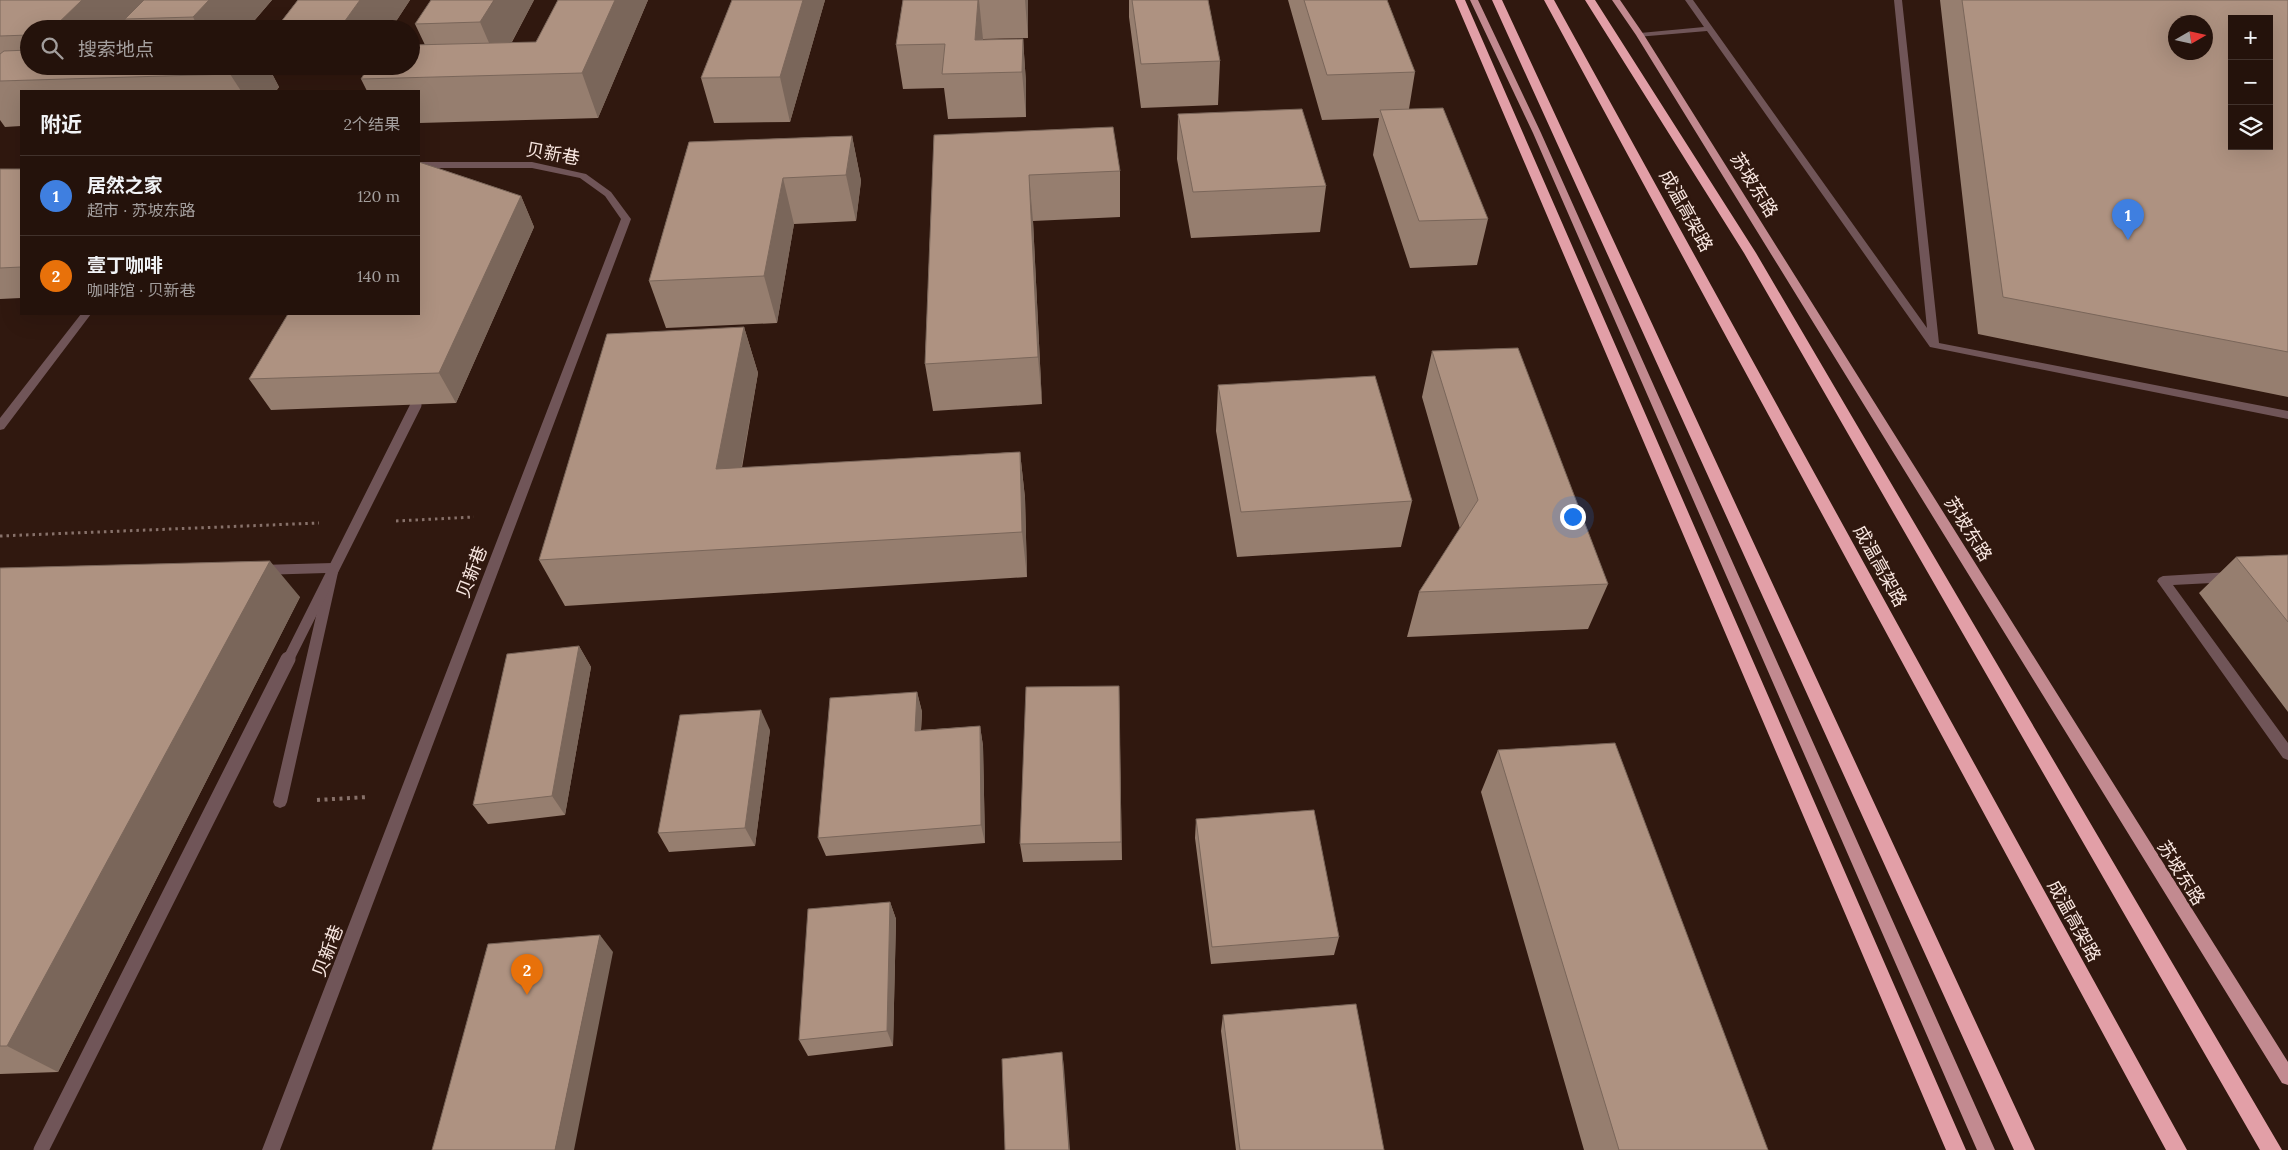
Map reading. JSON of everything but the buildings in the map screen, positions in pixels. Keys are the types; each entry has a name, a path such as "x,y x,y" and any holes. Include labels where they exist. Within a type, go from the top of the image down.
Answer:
{"highway":[{"path":"1460,0 1956,1150"},
{"path":"1497,0 2025,1150"},
{"name":"成温高架路","path":"1549,0 2177,1150"},
{"path":"1590,0 1750,253 2272,1150"}],"main road":[{"path":"1474,0 1537,133 1986,1150"},
{"name":"苏坡东路","path":"1616,0 1640,35 2288,1077"}],"street":[{"path":"1689,0 1934,344 2288,415"},
{"path":"1898,0 1934,344"},
{"path":"1640,35 1708,29"},
{"name":"贝新巷","path":"271,1150 626,219 608,194 583,176 532,166 420,165"},
{"path":"0,426 85,315"},
{"path":"41,1150 420,396"},
{"path":"245,570 333,568"},
{"path":"280,802 333,568"},
{"path":"2240,576 2163,581 2288,754"}],"path":[{"path":"394,521 512,516"},
{"path":"0,536 325,523"},
{"path":"280,802 406,795"}],"place":[{"name":"居然之家","path":"2128,240"},
{"name":"壹丁咖啡","path":"527,995"}]}
